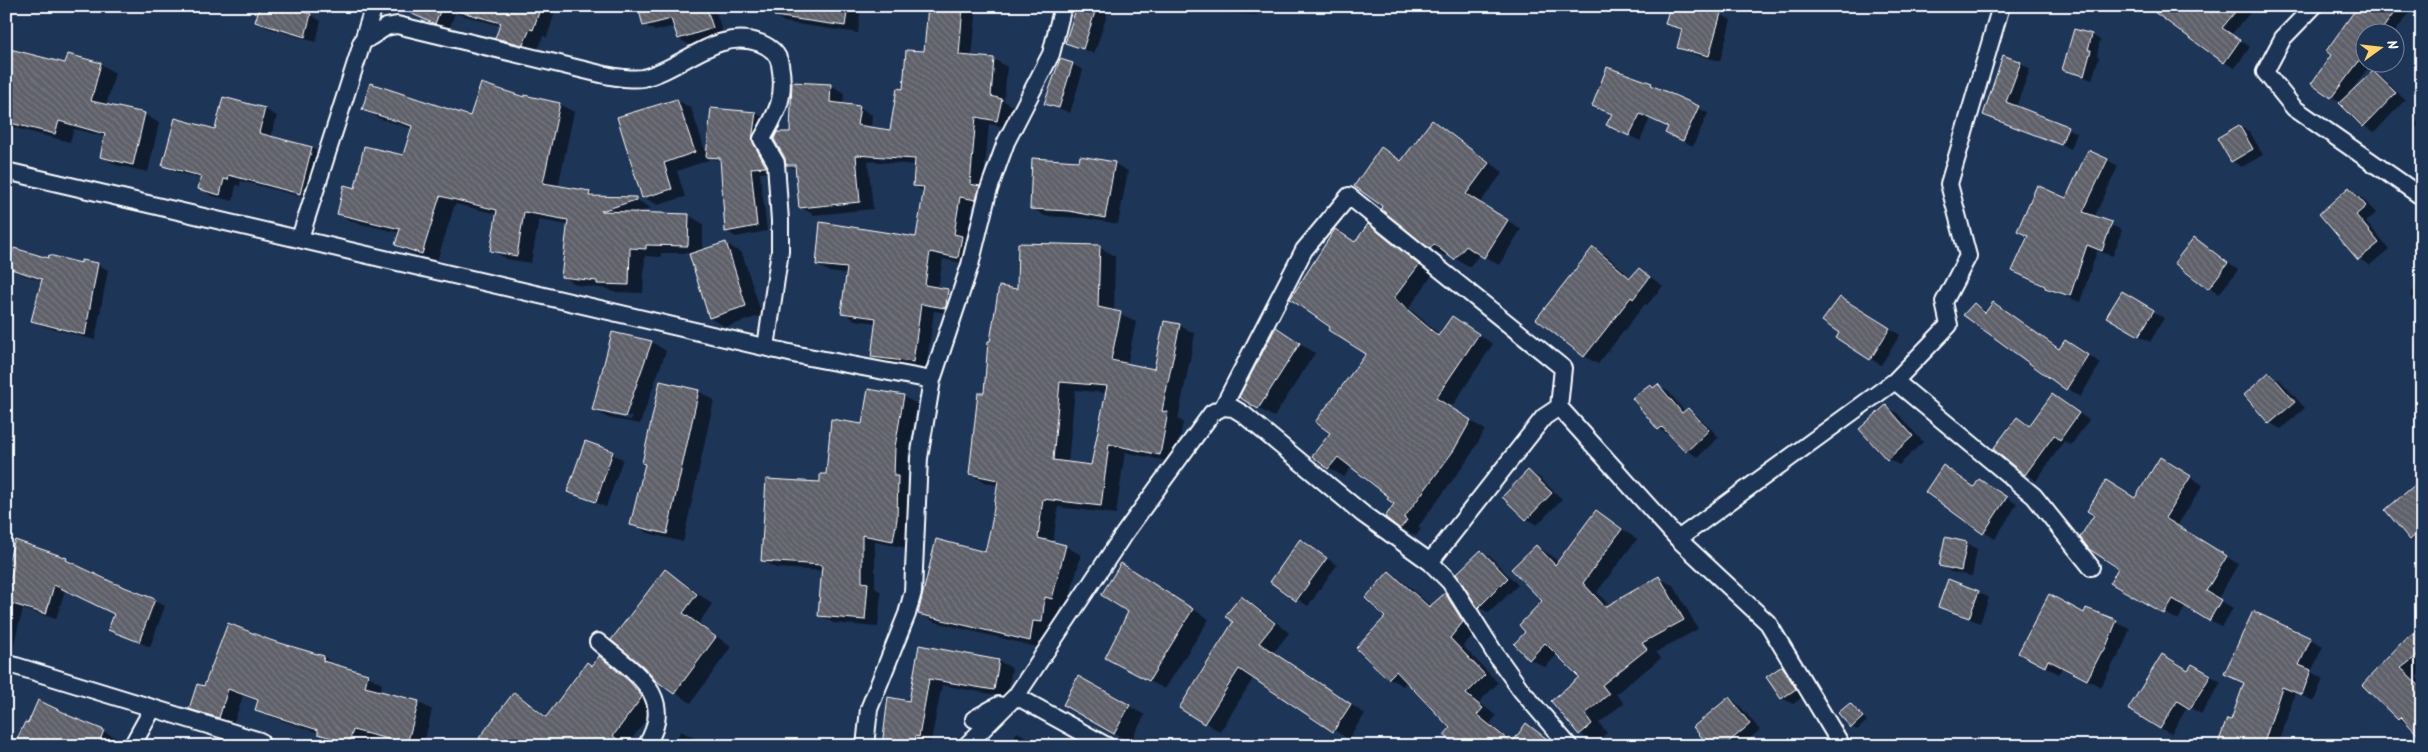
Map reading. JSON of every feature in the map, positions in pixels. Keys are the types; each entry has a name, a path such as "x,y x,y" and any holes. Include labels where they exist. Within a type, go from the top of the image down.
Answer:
{"street":[{"path":"300,238 374,6"},
{"path":"865,746 869,709 907,614 913,592 919,458 932,380 970,265 988,192 1006,142 1051,54 1062,6"},
{"path":"1678,539 1895,381 1949,325 1944,302 1968,256 1949,184 2001,6"},
{"path":"2314,6 2283,38 2265,72 2294,108 2422,197"},
{"path":"361,43 386,27 397,25 605,75 629,78 642,78 655,74 724,41 740,38 770,47 779,58 782,78 779,109 762,139 776,163 780,251 766,347"},
{"path":"6,171 766,347 932,380"},
{"path":"966,746 1016,696 1124,534 1212,414 1222,407 1304,250 1349,196 1564,368 1559,407 1678,539 1768,623 1842,746"},
{"path":"1895,381 2034,496 2091,567"},
{"path":"1222,407 1233,408 1243,414 1362,514 1430,562 1450,582 1494,652 1521,690 1569,746"},
{"path":"1430,562 1544,416 1559,407"},
{"path":"598,642 646,684 656,697 659,710 655,731 646,746"},
{"path":"6,663 260,741"},
{"path":"974,719 1016,696"},
{"path":"1016,696 1106,746"},
{"path":"132,746 154,708"}],"building":[{"path":"260,6 285,6 311,14 305,37 255,22"},
{"path":"394,6 442,6 435,24"},
{"path":"459,6 541,6 533,30 530,29 523,45 495,38 501,23 458,11"},
{"path":"638,6 706,6 713,28 678,39 671,19 643,26"},
{"path":"775,6 848,6 845,26 774,16"},
{"path":"928,6 963,6 959,55 994,58 991,96 1002,99 997,121 976,117 970,184 980,186 976,200 960,197 954,234 962,236 958,258 930,252 925,285 948,289 946,306 945,308 921,304 913,362 871,357 876,318 841,313 847,268 816,265 820,222 916,237 924,187 913,186 915,159 856,155 860,202 799,208 795,165 786,165 785,158 774,139 777,132 790,132 792,82 831,84 830,102 860,106 857,125 890,130 897,88 903,89 906,50 924,51"},
{"path":"1077,6 1097,6 1083,49 1065,43"},
{"path":"1670,6 1698,6 1721,13 1709,56 1677,48 1682,29 1665,24"},
{"path":"2146,6 2240,6 2222,28 2240,40 2224,63"},
{"path":"2358,6 2399,6 2387,22 2356,22 2356,65 2331,98 2311,84 2331,55 2326,51"},
{"path":"2074,29 2092,34 2088,50 2091,50 2084,76 2062,70"},
{"path":"6,48 65,63 68,54 101,63 91,101 145,113 133,165 100,157 105,134 59,121 55,134 6,122"},
{"path":"2003,55 2021,62 2006,102 2068,126 2061,145 1983,115"},
{"path":"1060,59 1073,63 1059,108 1044,104"},
{"path":"1607,67 1652,83 1651,85 1699,106 1683,141 1665,133 1668,127 1640,114 1629,136 1606,125 1612,114 1592,106"},
{"path":"2372,72 2396,93 2363,127 2339,103"},
{"path":"370,83 470,116 481,83 524,97 524,95 560,103 543,183 590,191 589,196 636,197 636,200 601,211 689,214 688,246 646,245 646,249 630,248 629,285 597,284 597,281 561,277 568,220 524,212 517,256 490,251 497,210 440,196 422,254 395,245 400,229 337,214 344,185 355,188 364,146 403,155 412,126 362,110"},
{"path":"223,97 265,108 259,133 312,147 300,194 229,175 228,180 224,179 220,195 198,189 201,176 162,166 175,118 215,129"},
{"path":"677,99 695,152 664,163 672,189 642,198 617,117"},
{"path":"711,108 756,112 752,140 766,167 751,168 757,226 725,232 720,158 706,157"},
{"path":"1432,120 1489,163 1466,194 1508,220 1484,258 1466,246 1454,260 1434,244 1430,249 1381,209 1382,206 1354,186 1381,147 1401,161"},
{"path":"2239,125 2253,149 2231,162 2217,138"},
{"path":"2088,150 2108,159 2083,212 2112,222 2102,251 2087,245 2070,296 2045,288 2045,286 2012,271 2028,236 2017,231 2037,185 2066,198"},
{"path":"1080,156 1115,162 1105,218 1069,211 1030,209 1032,158 1079,161"},
{"path":"2349,187 2366,206 2356,215 2379,243 2358,260 2319,214"},
{"path":"1368,224 1419,265 1394,298 1438,336 1452,316 1479,334 1436,398 1471,420 1454,450 1404,518 1407,520 1400,529 1385,517 1394,504 1387,499 1389,497 1338,457 1328,469 1312,456 1330,433 1315,422 1366,354 1328,330 1330,327 1290,299 1335,229 1355,242"},
{"path":"2194,237 2228,263 2208,289 2174,263"},
{"path":"726,242 746,306 709,318 689,254"},
{"path":"1018,243 1100,245 1098,307 1121,312 1111,360 1154,369 1164,321 1180,324 1162,411 1168,412 1160,455 1109,444 1101,506 1043,499 1038,538 1066,545 1052,599 1045,597 1042,622 1033,621 1030,641 918,614 936,539 985,552 998,480 969,474 978,393 984,393 988,341 990,341 999,286 1017,289","holes":["1060,382 1107,386 1091,465 1053,460"]},
{"path":"1593,247 1630,278 1639,268 1650,277 1633,299 1631,297 1584,357 1536,319"},
{"path":"14,248 48,258 49,255 81,263 81,260 98,263 85,335 31,321 42,279 8,268"},
{"path":"2122,291 2154,310 2139,336 2106,317"},
{"path":"1840,297 1890,328 1870,360 1836,338 1839,333 1822,321"},
{"path":"1993,302 2059,349 2065,340 2088,355 2066,390 1963,315 1974,303 1985,313"},
{"path":"1276,327 1300,343 1258,409 1239,397"},
{"path":"612,332 652,341 625,417 592,410"},
{"path":"2269,372 2295,402 2269,424 2244,395"},
{"path":"660,381 699,390 667,534 630,525 645,464 642,463"},
{"path":"1650,384 1653,388 1658,384 1682,413 1688,408 1709,430 1686,452 1662,427 1658,430 1632,398"},
{"path":"868,389 904,395 895,447 894,476 898,476 897,519 893,541 862,535 862,582 868,583 865,620 818,616 822,565 761,561 766,479 820,482 820,474 826,474 831,419 862,424"},
{"path":"2052,394 2079,413 2060,440 2054,435 2025,475 1993,449 2017,417 2029,426"},
{"path":"1886,405 1913,436 1887,460 1859,429"},
{"path":"585,441 613,451 596,502 567,492"},
{"path":"2160,457 2191,476 2165,518 2227,556 2206,591 2221,600 2209,621 2173,599 2164,614 2110,583 2118,568 2089,549 2080,537 2094,515 2087,511 2106,480 2135,498"},
{"path":"1943,465 1974,487 1979,479 2007,497 1983,534 1925,492"},
{"path":"1528,470 1552,493 1526,520 1502,497"},
{"path":"2422,479 2422,529 2410,540 2385,510"},
{"path":"1596,510 1622,529 1583,583 1605,607 1659,576 1684,620 1642,643 1647,649 1602,685 1609,694 1585,714 1592,724 1579,735 1551,701 1579,677 1545,643 1529,660 1514,644 1525,632 1519,625 1542,601 1511,569 1536,545 1555,565"},
{"path":"1945,537 1967,542 1961,571 1939,566"},
{"path":"1300,539 1327,558 1296,601 1270,582"},
{"path":"15,540 67,558 66,560 114,583 155,599 139,642 108,630 114,614 54,585 46,614 6,602 6,592 14,566 7,564"},
{"path":"1481,550 1508,578 1478,608 1456,574"},
{"path":"1121,563 1193,609 1149,681 1105,658 1128,612 1101,595"},
{"path":"665,569 697,594 683,613 716,637 674,694 655,680 644,667 611,640"},
{"path":"1389,571 1429,607 1445,593 1463,622 1450,638 1485,675 1466,694 1483,708 1477,715 1512,743 1526,723 1556,746 1458,746 1444,735 1450,728 1396,671 1388,679 1356,648 1385,617 1365,598"},
{"path":"1948,579 1979,591 1969,618 1938,607"},
{"path":"2049,594 2084,613 2086,608 2117,620 2104,652 2102,651 2087,680 2048,660 2045,667 2018,653"},
{"path":"1241,596 1275,623 1259,643 1351,704 1333,732 1239,669 1204,724 1179,708 1233,622 1225,616"},
{"path":"2253,611 2311,638 2299,665 2311,670 2302,695 2282,687 2263,746 2217,746 2227,719 2231,720 2244,683 2224,674"},
{"path":"228,623 270,640 324,656 323,661 368,674 365,687 419,701 407,744 353,730 349,743 318,734 318,730 255,710 258,700 228,689 219,718 189,709 197,684 204,686"},
{"path":"2422,626 2422,652 2401,668 2422,688 2422,739 2401,717 2398,720 2362,685 2403,641"},
{"path":"919,645 999,660 994,690 929,679 919,737 916,736 914,746 882,746 888,697 909,701"},
{"path":"2162,654 2188,670 2192,664 2211,675 2190,709 2177,701 2160,729 2128,709"},
{"path":"599,656 630,682 642,697 613,736 626,746 489,746 479,738 514,692 546,717 587,662 592,666"},
{"path":"1782,666 1796,689 1781,699 1766,677"},
{"path":"1078,676 1130,705 1114,734 1063,705"},
{"path":"1729,697 1750,724 1724,746 1709,746 1693,727"},
{"path":"38,700 67,715 104,730 98,746 14,746 25,722 28,723"},
{"path":"1850,703 1863,717 1851,728 1838,713"}]}
